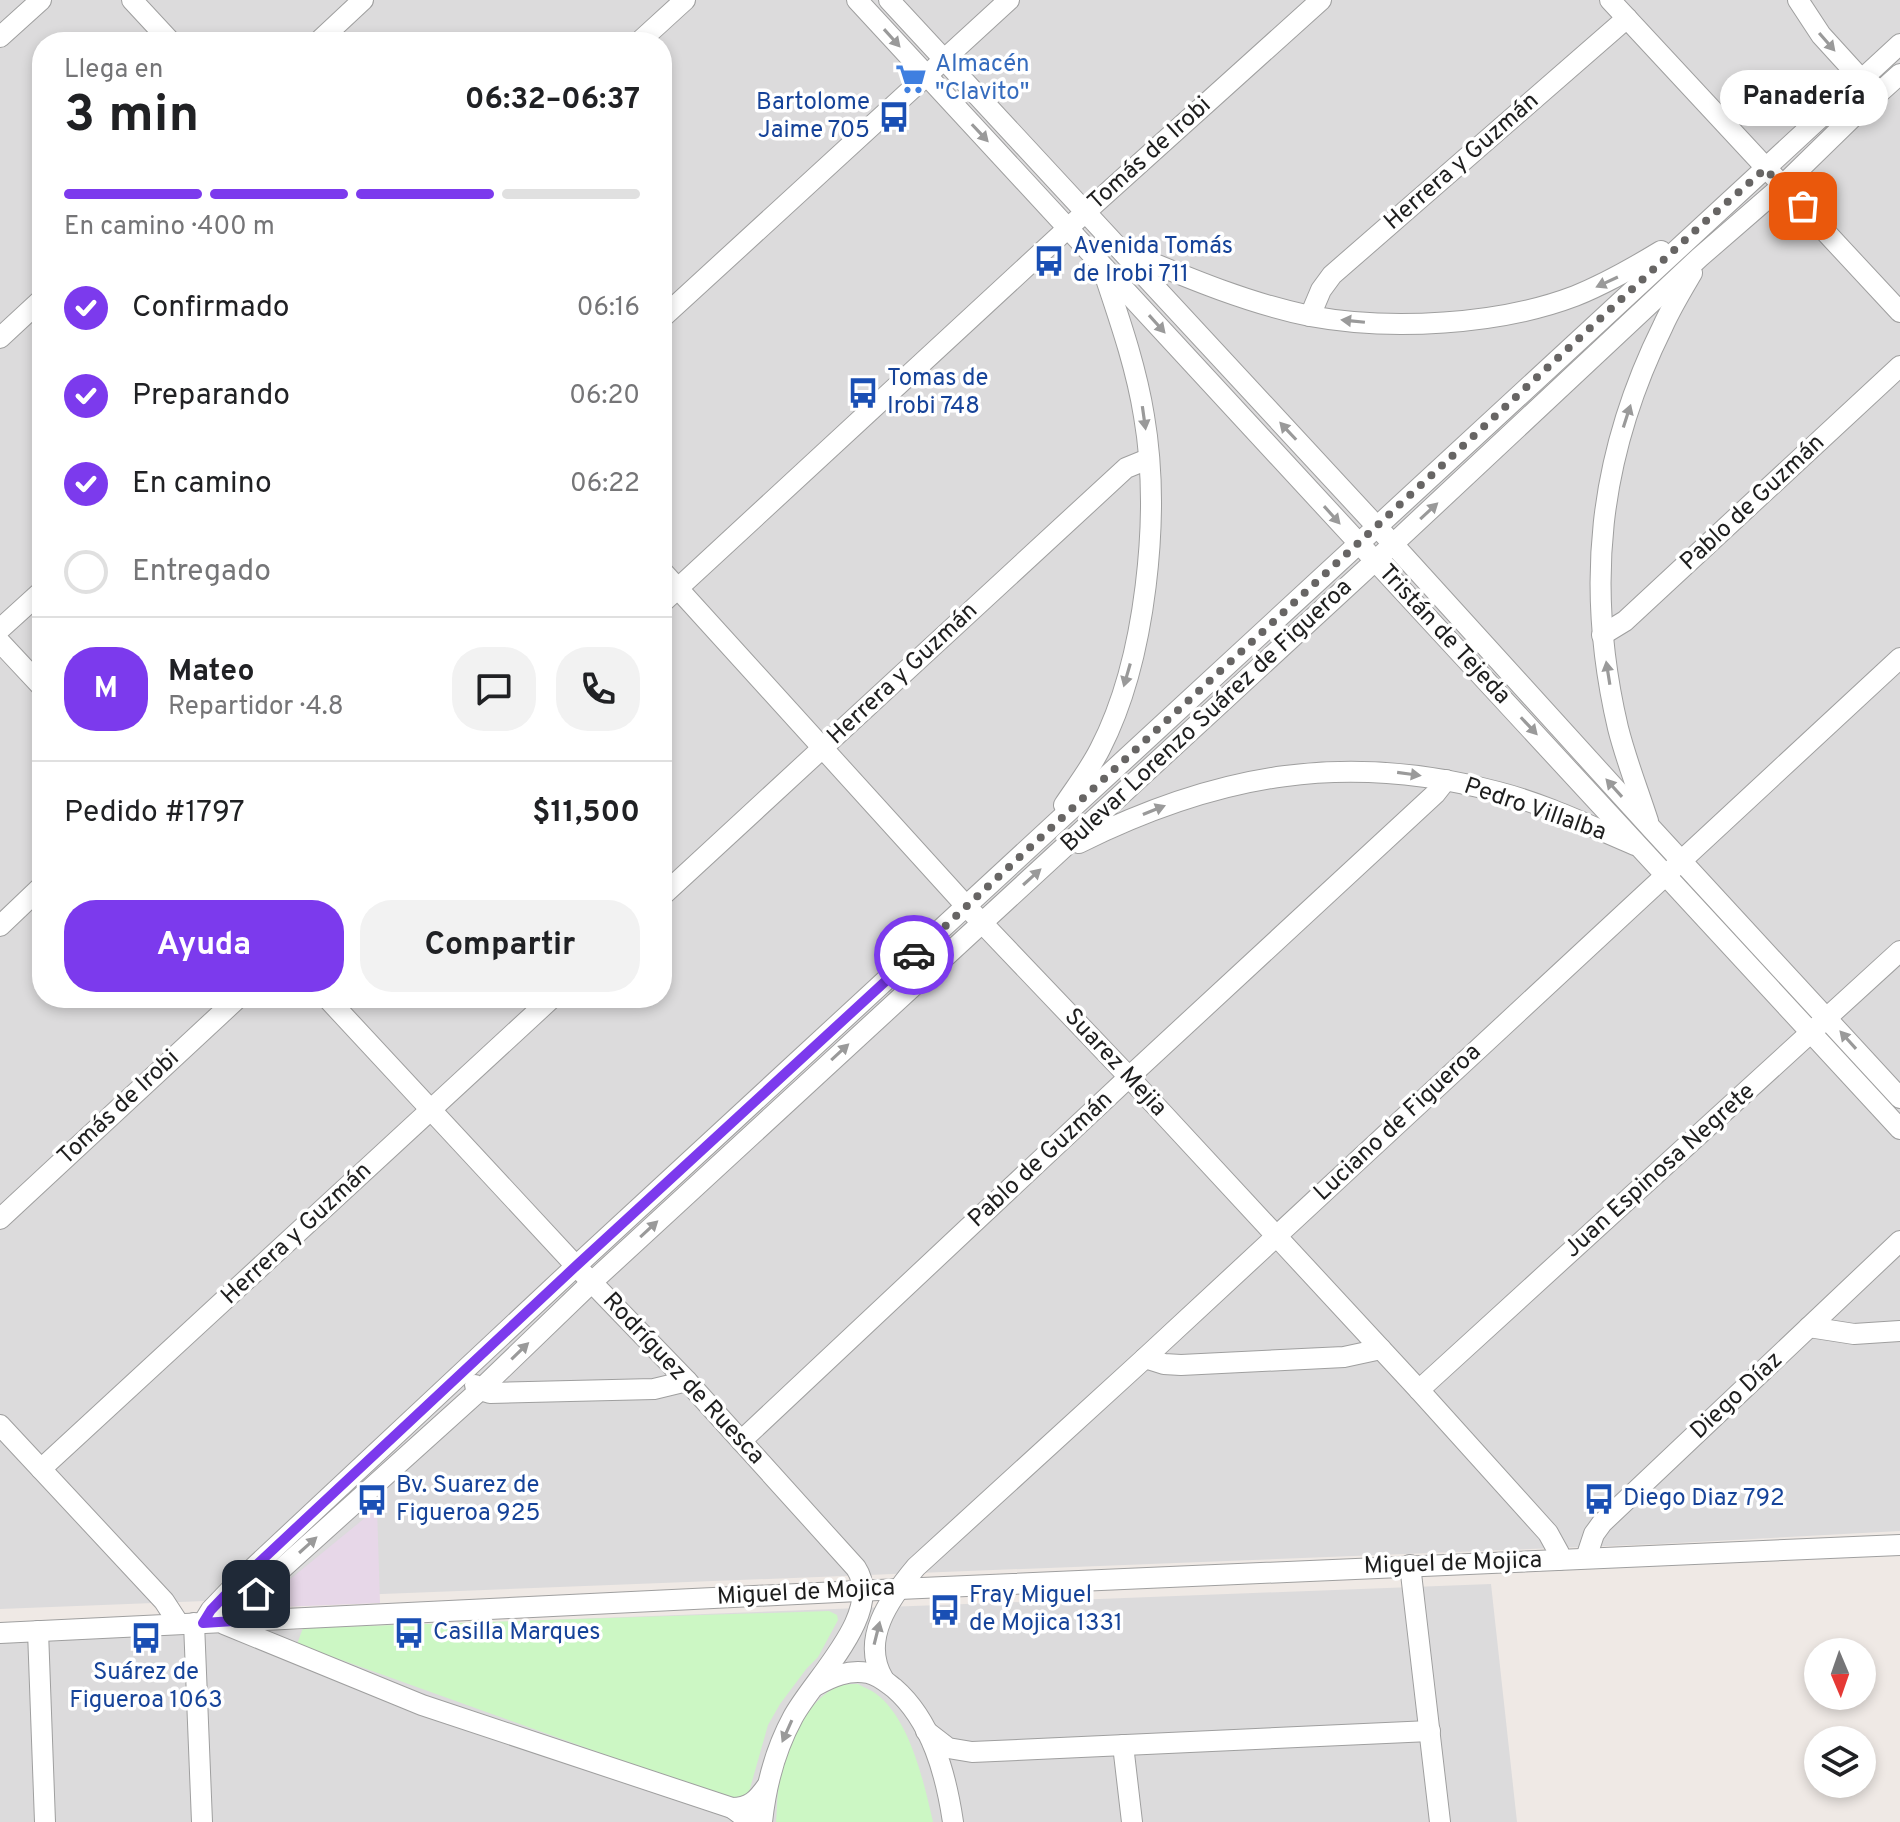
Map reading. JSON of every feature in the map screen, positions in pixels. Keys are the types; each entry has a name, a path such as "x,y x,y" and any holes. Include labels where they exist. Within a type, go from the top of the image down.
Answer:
{"street":[{"path":"0,37 41,0"},
{"path":"132,0 162,32"},
{"path":"329,32 363,0"},
{"path":"650,32 685,0"},
{"name":"Tristán de Tejeda","path":"857,0 1642,848 1674,867"},
{"name":"Tristán de Tejeda","path":"889,0 1393,544 1651,828 1674,867 1820,1025 1900,1098"},
{"path":"672,309 1009,0"},
{"name":"Tomás de Irobi","path":"672,594 1068,228 1321,0"},
{"path":"1610,0 1900,312"},
{"path":"1798,0 1821,35 1862,80"},
{"name":"Herrera y Guzmán","path":"1310,316 1321,290 1332,275 1627,18"},
{"name":"Bulevar Lorenzo Suárez de Figueroa","path":"206,1623 211,1610 234,1586 462,1372 1900,44"},
{"name":"Bulevar Lorenzo Suárez de Figueroa","path":"206,1623 267,1582 480,1390 592,1282 1900,74"},
{"path":"1860,110 1900,88"},
{"path":"1121,250 1201,282 1310,316 1410,324 1477,319 1573,297 1615,279 1698,228"},
{"path":"1651,828 1619,731 1602,635 1599,602 1601,533 1611,470 1636,388 1657,339 1700,257"},
{"path":"1046,833 1099,752 1113,722 1140,625 1150,550 1151,506 1145,420 1136,375 1101,262"},
{"path":"0,338 32,308"},
{"name":"Pablo de Guzmán","path":"1602,635 1625,621 1900,366"},
{"name":"Herrera y Guzmán","path":"672,887 1126,468 1148,459"},
{"name":"Suarez Mejia","path":"672,582 967,907 1419,1390 1548,1533 1559,1553 1559,1560"},
{"path":"0,629 32,600"},
{"path":"0,642 32,676"},
{"name":"Luciano de Figueroa","path":"884,1680 874,1661 875,1635 899,1589 916,1567 1900,658"},
{"name":"Pedro Villalba","path":"1057,854 1154,809 1195,794 1278,776 1360,771 1396,772 1501,792 1642,848"},
{"name":"Pablo de Guzmán","path":"741,1441 1435,794 1446,780"},
{"path":"0,926 32,896"},
{"name":"Juan Espinosa Negrete","path":"1419,1390 1900,951"},
{"name":"Tomás de Irobi","path":"0,1219 227,1008"},
{"name":"Rodríguez de Ruesca","path":"336,1008 687,1381 856,1568 863,1577 864,1591"},
{"name":"Herrera y Guzmán","path":"41,1469 541,1008"},
{"name":"Tristán de Tejeda","path":"1820,1025 1900,1129"},
{"name":"Diego Díaz","path":"1586,1558 1594,1534 1602,1523 1900,1241"},
{"path":"1809,1327 1854,1334 1900,1331"},
{"path":"1145,1358 1181,1365 1344,1357 1381,1349"},
{"path":"462,1372 480,1390 490,1393 654,1389 687,1381"},
{"path":"0,1425 164,1601 206,1623 228,1626 422,1705 732,1808 751,1822"},
{"name":"Miguel de Mojica","path":"0,1633 1410,1565 1900,1545"},
{"path":"1410,1565 1440,1822"},
{"path":"762,1822 773,1763 794,1716 854,1625 863,1605 864,1591"},
{"path":"202,1822 206,1623"},
{"path":"38,1631 45,1822"},
{"path":"814,1687 828,1679 864,1672 884,1680 902,1695 918,1715 940,1763 953,1822"},
{"path":"926,1731 948,1748 972,1752 1430,1731"},
{"path":"1123,1745 1132,1822"},
{"path":"947,1792 953,1763 959,1756 972,1752"},
{"path":"732,1808 748,1806 767,1786"}],"shaded area":[{"path":"0,0 1900,0 1900,1531 1659,1544 0,1609"},
{"path":"377,1508 380,1603 255,1608"},
{"path":"1491,1584 1517,1822 0,1822 0,1641"}],"green space":[{"path":"829,1611 837,1615 838,1620 818,1657 780,1704 768,1725 747,1799 737,1802 297,1644 303,1628"},
{"path":"858,1684 880,1697 900,1722 915,1755 933,1822 776,1822 779,1784 792,1742 807,1714 828,1692 842,1685"}],"way so far":[{"path":"914,955 1765,169 1803,206"}],"place":[{"name":"Almacén \"Clavito\"","path":"911,79"},
{"name":"Bartolome Jaime 705","path":"894,117"},
{"name":"Panadería","path":"1803,206"},
{"name":"Avenida Tomás de Irobi 711","path":"1049,261"},
{"name":"Tomas de Irobi 748","path":"863,393"},
{"name":"Diego Diaz 792","path":"1599,1499"},
{"name":"Bv. Suarez de Figueroa 925","path":"372,1500"},
{"name":"Fray Miguel de Mojica 1331","path":"945,1610"},
{"name":"Casilla Marques","path":"409,1633"},
{"name":"Suárez de Figueroa 1063","path":"146,1638"}],"route":[{"path":"256,1594 234,1621 203,1623 234,1586 914,955"}]}
